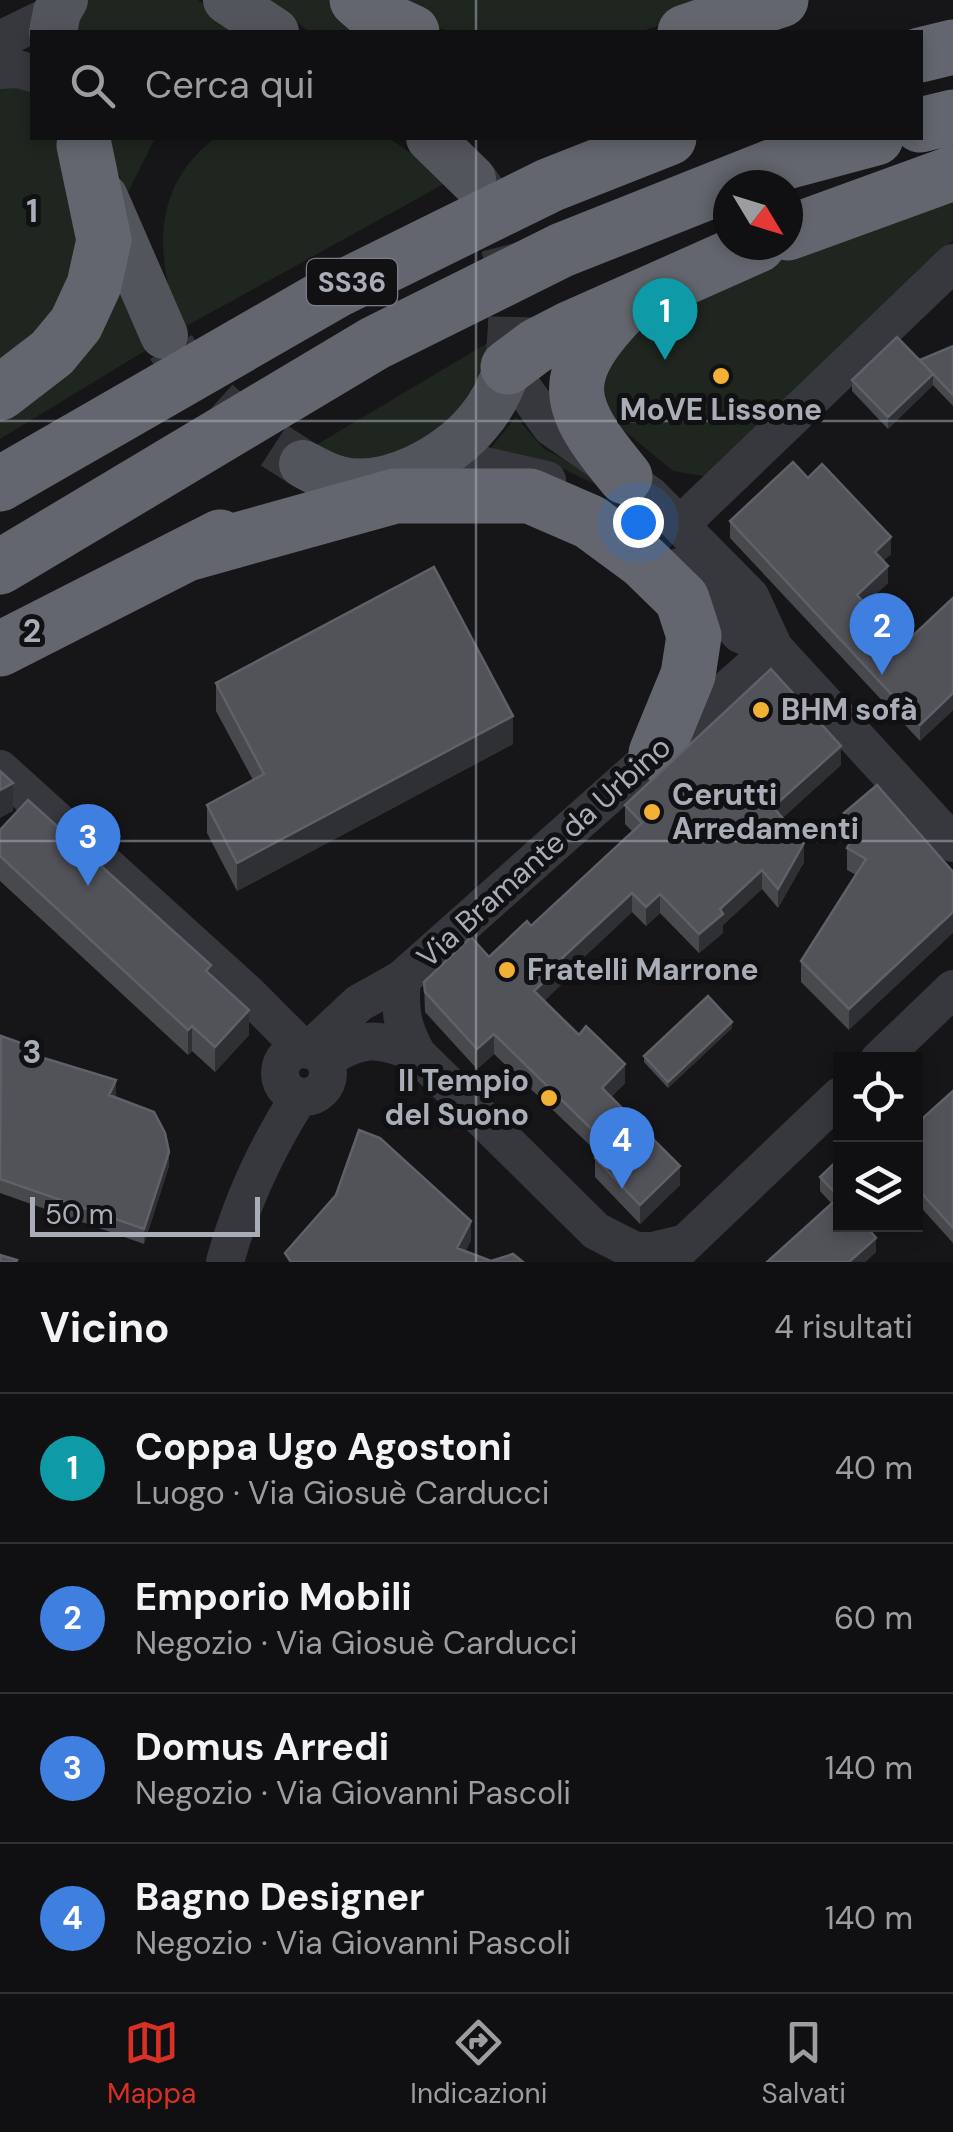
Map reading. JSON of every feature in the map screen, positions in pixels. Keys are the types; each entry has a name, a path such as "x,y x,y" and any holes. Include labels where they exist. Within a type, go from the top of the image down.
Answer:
{"highway":[{"path":"357,0 374,15 408,30"},
{"path":"690,30 782,0"},
{"path":"923,54 953,47"},
{"path":"923,124 953,118"},
{"name":"SS36","path":"0,484 339,288 550,185 664,140"},
{"name":"SS36","path":"0,568 375,343 562,250 779,164 869,140"},
{"path":"0,393 52,353 76,324 94,285 104,240 83,142"},
{"path":"803,228 953,173"},
{"path":"508,368 536,346 725,260"},
{"path":"625,306 599,332 584,358 576,387 577,408 596,442 626,477"},
{"path":"0,649 271,511 322,473"},
{"path":"186,554 395,496 530,496 590,522 642,561 682,599 694,636 688,675 656,753"}],"main road":[{"path":"432,140 472,178"},
{"path":"83,142 164,335"},
{"path":"322,473 372,480 418,468 476,425 501,387 508,368"}],"street":[{"path":"0,40 59,10"},
{"path":"0,70 30,72"},
{"path":"681,524 953,262"},
{"path":"508,368 550,427 626,477 681,524 750,596 774,648 953,843"},
{"path":"418,468 481,465 536,475 582,492 640,531 740,634 774,648"},
{"name":"Via Bramante da Urbino","path":"225,1262 240,1210 299,1068 359,1002 402,980 774,648"},
{"path":"0,769 247,993 299,1068 347,1045 368,1040 393,1042 418,1054"},
{"path":"402,980 400,1014 418,1054 603,1246 635,1252 676,1252 833,1103"},
{"path":"887,1052 953,989"}],"shaded area":[{"path":"82,0 198,0 240,30 73,30"},
{"path":"269,0 336,0 375,30 306,30"},
{"path":"378,0 738,0 645,30 446,30"},
{"path":"0,81 30,85 30,140 67,140 81,171 72,302 0,379"},
{"path":"105,140 154,140 127,194"},
{"path":"213,140 392,140 418,158 444,184 181,329 166,277 164,226 178,180"},
{"path":"953,195 953,240 709,477 673,471 616,424 605,406 600,359 616,336 778,260 803,260 803,249"},
{"path":"116,263 148,349 0,439 0,408"},
{"path":"491,341 472,388 457,410 419,443 396,454 372,459 341,457 316,445"},
{"path":"516,417 543,448 594,476 605,489 551,463 490,449"}],"building":[{"path":"897,337 933,374 888,417 852,380"},
{"path":"953,346 953,395 920,360"},
{"path":"793,462 808,478 822,464 891,537 875,552 888,566 857,595 903,645 953,598 953,693 920,725 730,521"},
{"path":"434,567 513,716 237,863 207,805 264,774 216,683"},
{"path":"771,669 841,746 773,807 804,843 778,889 762,870 720,909 723,914 699,934 660,894 646,907 632,893 562,958 565,962 534,991 579,1035 586,1026 625,1064 602,1088 680,1166 640,1205 595,1158 608,1145 494,1034 477,1049 425,992 424,982 471,937 489,957 527,921 531,926 642,823 625,805"},
{"path":"0,771 13,783 0,790"},
{"path":"877,785 953,872 953,912 849,1009 801,961 866,859 847,848 857,830 844,813"},
{"path":"28,800 211,965 206,971 249,1010 215,1047 192,1026 188,1030 0,856 0,830"},
{"path":"708,996 732,1022 668,1082 644,1056"},
{"path":"1,1036 32,1047 37,1056 116,1080 109,1095 154,1112 169,1152 144,1229 0,1179"},
{"path":"953,1091 953,1228 923,1195 923,1118"},
{"path":"359,1130 380,1138 471,1221 457,1248 491,1261 513,1254 523,1262 291,1262 285,1253 336,1195"},
{"path":"833,1165 833,1191 820,1177"},
{"path":"833,1202 833,1232 871,1232 876,1238 849,1262 767,1262"},
{"path":"0,1255 17,1260 0,1262"}],"tunnel":[{"path":"474,181 498,224 510,270 508,367"},
{"path":"171,347 213,399 303,464"}],"place":[{"name":"Coppa Ugo Agostoni","path":"665,360"},
{"name":"MoVE Lissone","path":"721,376"},
{"name":"Emporio Mobili","path":"882,675"},
{"name":"BHM sofà","path":"761,710"},
{"name":"Cerutti Arredamenti","path":"652,812"},
{"name":"Domus Arredi","path":"88,886"},
{"name":"Fratelli Marrone","path":"507,970"},
{"name":"Il Tempio del Suono","path":"549,1098"},
{"name":"Bagno Designer","path":"622,1189"}]}
